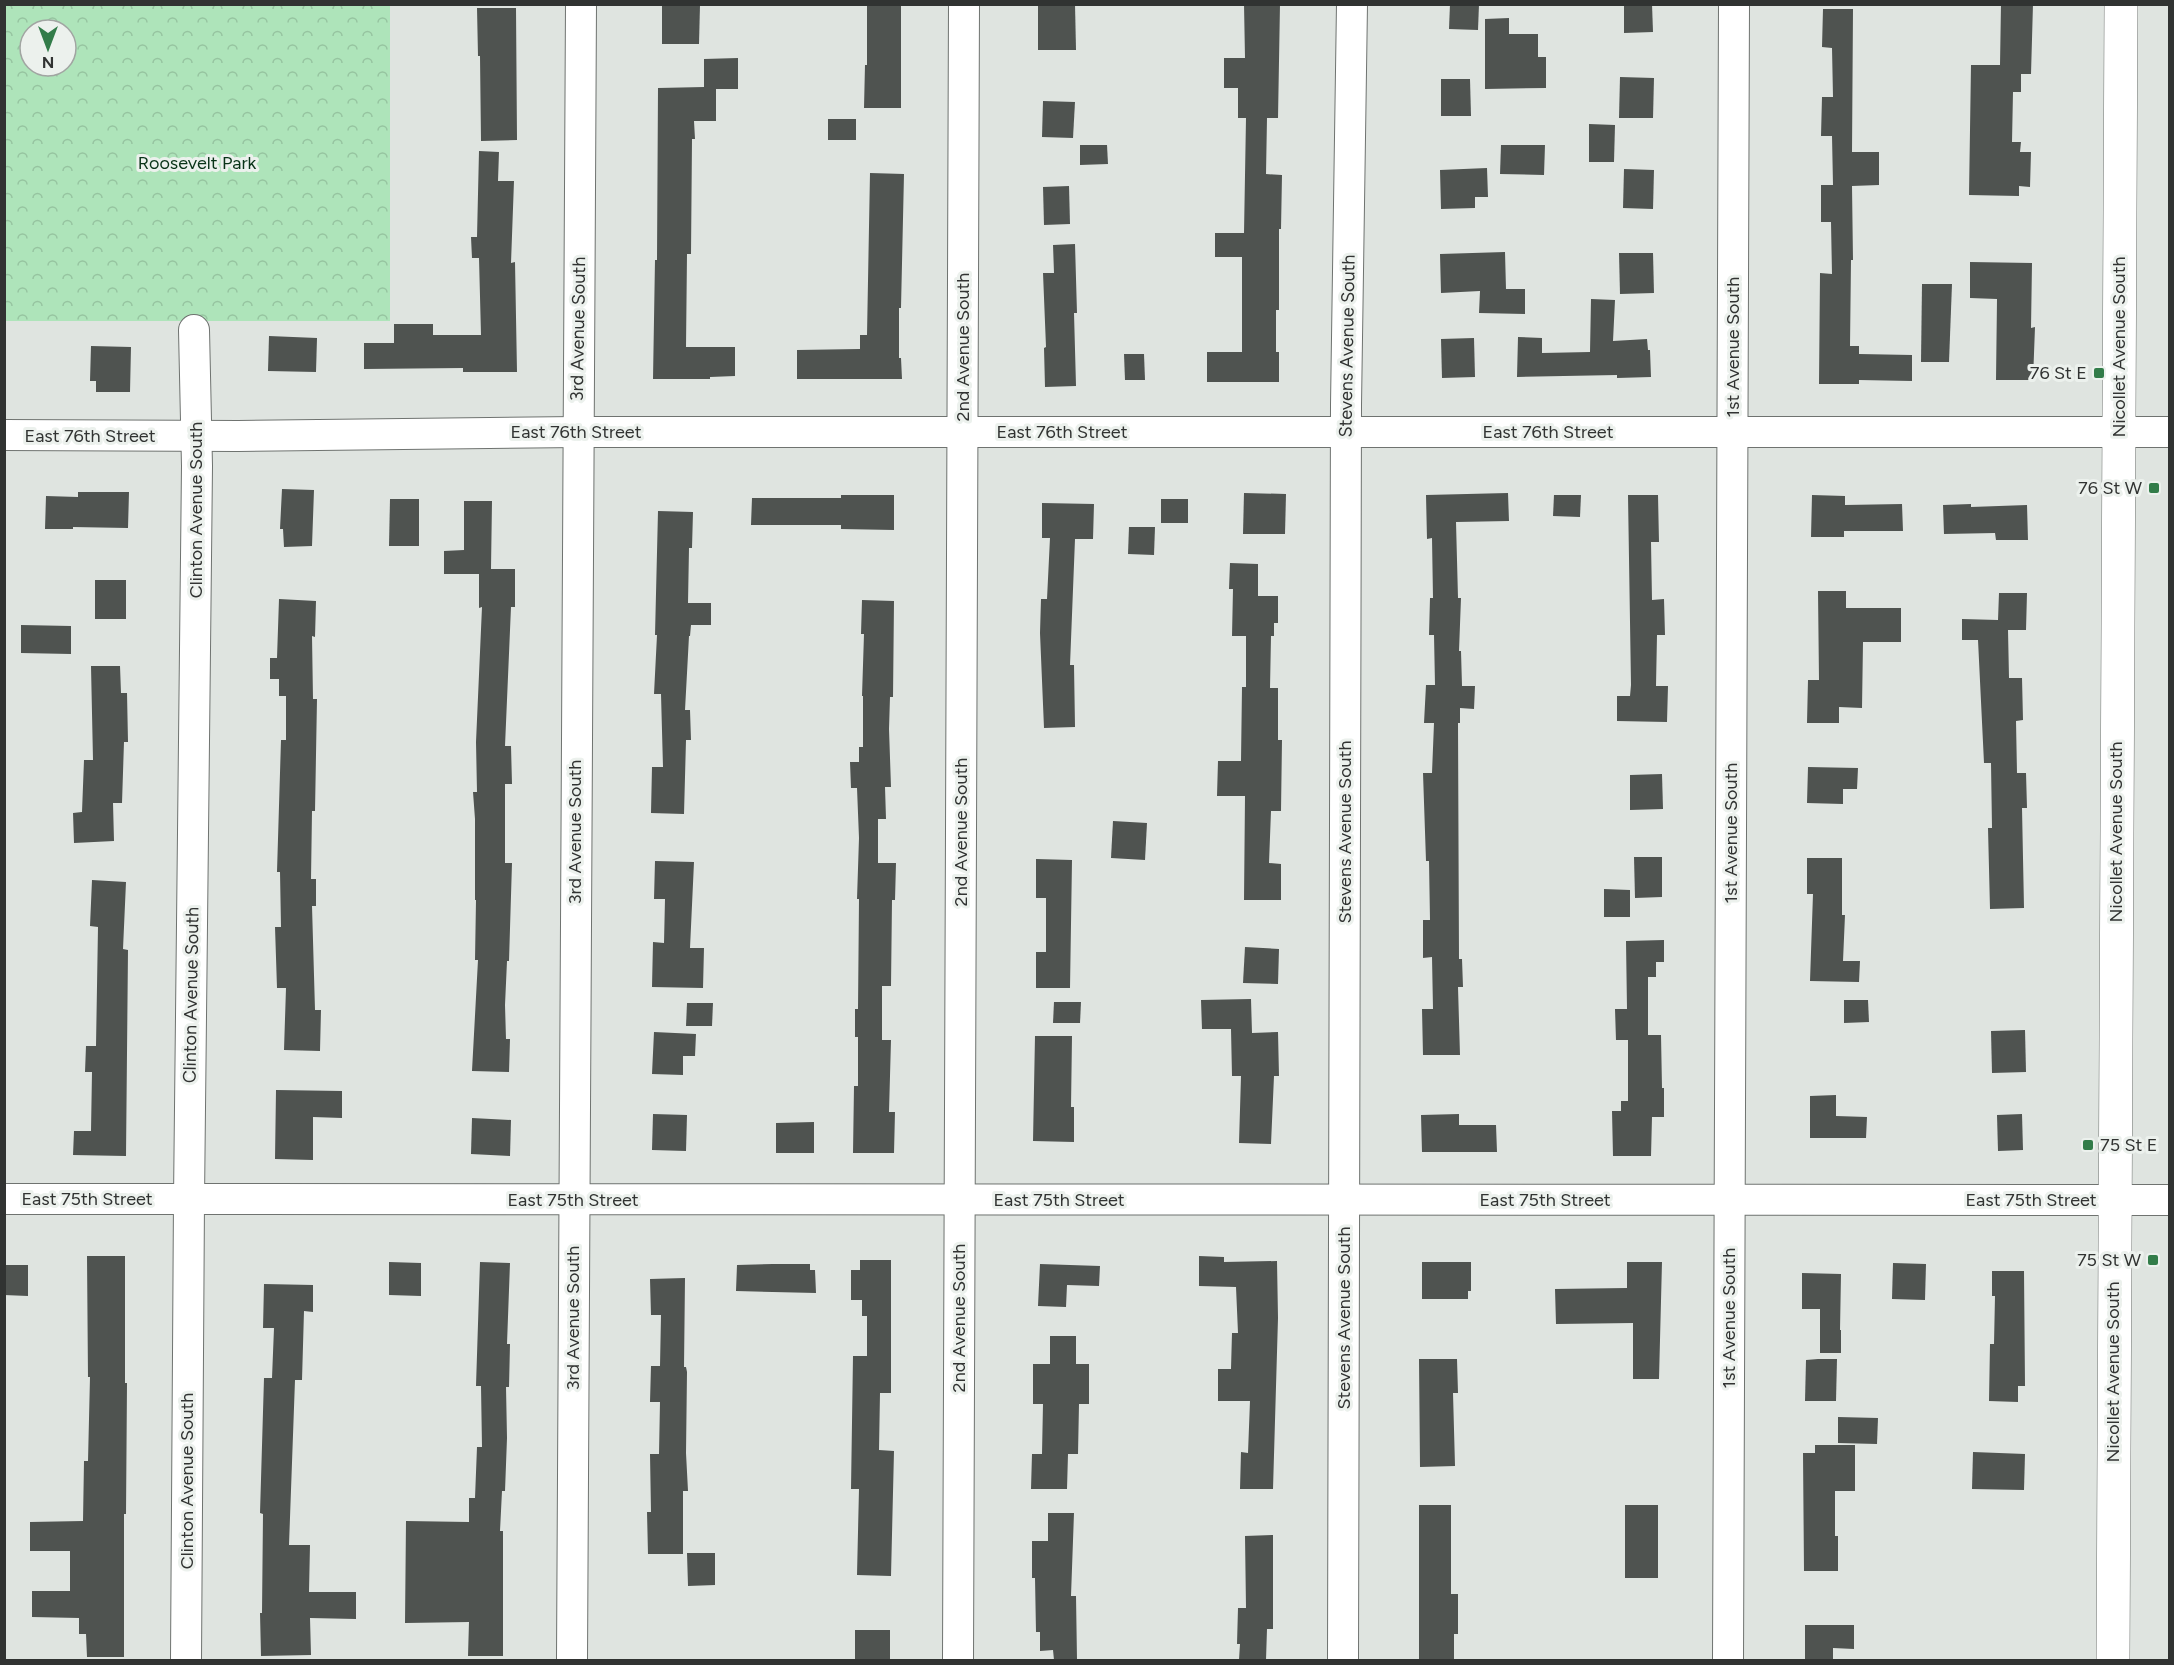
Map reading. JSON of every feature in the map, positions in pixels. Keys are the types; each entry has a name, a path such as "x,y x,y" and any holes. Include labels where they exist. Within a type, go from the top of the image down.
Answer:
{"main road":[{"name":"Nicollet Avenue South","path":"2113,1660 2121,4"}],"street":[{"name":"3rd Avenue South","path":"572,1660 581,4"},
{"name":"2nd Avenue South","path":"958,1660 964,4"},
{"name":"Stevens Avenue South","path":"1343,1660 1346,432 1352,4"},
{"name":"1st Avenue South","path":"1728,1660 1734,4"},
{"name":"Clinton Avenue South","path":"186,1660 196,436 194,330"},
{"name":"East 76th Street","path":"4,435 196,436 577,432 2169,432"},
{"name":"East 75th Street","path":"4,1199 2169,1200"}],"green space":[{"name":"Roosevelt Park","path":"4,5 390,5 390,321 5,321"}],"building":[{"path":"662,4 700,5 699,44 662,44"},
{"path":"867,4 901,4 901,108 864,108"},
{"path":"1038,4 1075,4 1076,50 1038,50"},
{"path":"1244,4 1280,4 1278,118 1267,118 1266,174 1282,175 1279,310 1276,310 1279,382 1207,382 1207,352 1242,352 1242,257 1215,257 1215,233 1244,233 1246,118 1238,118 1238,88 1224,88 1224,58 1245,58"},
{"path":"1450,4 1479,4 1478,30 1449,29"},
{"path":"1624,4 1652,4 1653,32 1624,33"},
{"path":"2001,4 2033,4 2031,74 2021,74 2021,92 2013,92 2012,142 2021,142 2020,152 2031,152 2030,187 2019,186 2019,196 1969,195 1971,65 2000,65"},
{"path":"477,8 516,8 517,140 481,141"},
{"path":"1823,9 1853,9 1852,152 1879,152 1879,185 1852,186 1853,260 1851,260 1850,346 1859,346 1859,354 1912,355 1912,381 1859,380 1859,384 1819,384 1820,273 1832,274 1831,222 1821,222 1821,185 1833,185 1832,136 1821,136 1822,97 1833,97 1832,48 1822,47"},
{"path":"1509,18 1509,34 1538,34 1538,57 1546,57 1546,88 1485,89 1485,19"},
{"path":"738,58 738,89 716,89 716,121 694,121 691,254 687,254 686,347 735,347 735,376 710,377 710,379 653,379 655,260 657,260 658,88 704,87 704,59"},
{"path":"1620,77 1654,78 1653,118 1619,118"},
{"path":"1441,79 1470,79 1471,116 1441,116"},
{"path":"1043,101 1075,102 1073,138 1042,137"},
{"path":"828,119 856,119 856,140 828,140"},
{"path":"1589,124 1615,125 1614,162 1589,162"},
{"path":"1080,145 1107,145 1108,164 1080,165"},
{"path":"1501,145 1545,145 1544,175 1500,174"},
{"path":"479,151 499,152 498,181 514,181 511,263 515,262 517,372 463,372 463,368 364,369 364,343 394,343 394,324 433,324 433,335 481,335 479,258 472,258 471,237 477,237"},
{"path":"1487,168 1488,197 1475,197 1475,208 1441,209 1440,170"},
{"path":"1624,169 1654,170 1653,209 1623,208"},
{"path":"870,173 904,174 901,308 899,308 899,358 901,358 902,379 797,379 797,350 860,349 860,335 867,335"},
{"path":"1069,186 1070,224 1044,225 1043,187"},
{"path":"1075,244 1076,386 1045,387 1043,273 1054,273 1053,245"},
{"path":"1505,252 1506,289 1525,289 1525,314 1479,313 1480,291 1441,293 1440,254"},
{"path":"1619,253 1653,253 1654,293 1620,294"},
{"path":"1970,262 2032,263 2031,328 2035,327 2033,380 1996,380 1997,299 1970,298"},
{"path":"1922,284 1952,284 1949,362 1921,362"},
{"path":"1591,299 1615,300 1613,341 1647,339 1648,350 1650,350 1651,377 1617,378 1617,375 1517,377 1518,337 1542,338 1542,353 1590,352"},
{"path":"269,336 317,338 316,372 268,371"},
{"path":"1474,338 1475,377 1442,378 1441,339"},
{"path":"91,346 131,347 130,392 96,392 96,381 90,381"},
{"path":"1124,354 1144,354 1145,380 1125,380"},
{"path":"282,489 314,490 312,546 284,547 283,529 280,529"},
{"path":"78,492 129,492 128,528 45,529 46,496 78,497"},
{"path":"1244,493 1286,494 1285,534 1243,534"},
{"path":"1508,493 1509,521 1456,522 1458,598 1461,598 1459,651 1461,651 1462,686 1475,686 1474,709 1460,708 1460,723 1458,723 1459,959 1462,959 1463,987 1458,987 1460,1055 1423,1055 1422,1009 1433,1009 1432,957 1423,958 1423,920 1430,920 1429,861 1426,861 1423,773 1432,773 1434,723 1424,723 1426,685 1435,685 1434,635 1429,635 1430,598 1433,598 1432,538 1427,539 1426,495"},
{"path":"841,495 894,495 894,530 841,529 841,525 751,525 752,498 841,498"},
{"path":"1554,495 1581,495 1580,517 1553,516"},
{"path":"1628,495 1658,495 1659,542 1651,542 1652,600 1664,599 1665,635 1657,635 1656,686 1668,686 1667,722 1617,721 1617,696 1630,696 1631,685"},
{"path":"1812,495 1845,496 1845,505 1902,504 1903,531 1844,531 1844,537 1811,537"},
{"path":"390,499 419,499 419,546 389,546"},
{"path":"1161,499 1188,499 1188,523 1161,523"},
{"path":"464,501 492,501 491,569 515,569 515,607 511,607 505,746 511,746 512,784 505,784 505,863 512,863 509,961 507,961 505,1005 506,1039 510,1039 509,1072 472,1071 478,960 475,960 473,792 477,792 476,742 482,607 479,608 479,574 444,574 444,551 464,550"},
{"path":"1042,503 1094,504 1093,539 1075,539 1070,665 1074,665 1075,727 1044,728 1041,599 1047,599 1050,538 1042,538"},
{"path":"1971,504 1971,507 2027,505 2028,540 1996,540 1995,533 1944,534 1943,505"},
{"path":"658,511 693,512 692,548 689,548 688,603 711,603 711,625 691,625 689,636 685,710 690,710 691,740 686,740 684,814 651,813 652,767 663,767 661,694 654,694"},
{"path":"1129,527 1155,527 1154,555 1128,554"},
{"path":"1230,563 1258,564 1258,596 1278,596 1278,623 1274,623 1274,636 1271,636 1270,688 1278,688 1278,740 1282,740 1281,811 1271,811 1269,863 1281,864 1281,900 1244,900 1245,796 1217,796 1218,761 1241,761 1242,687 1246,687 1246,636 1232,636 1233,589 1229,589"},
{"path":"95,580 126,580 126,619 95,619"},
{"path":"1818,591 1846,591 1846,608 1901,608 1901,642 1863,642 1862,708 1839,707 1839,723 1807,723 1808,680 1819,680"},
{"path":"1999,593 2027,593 2026,630 2008,630 2009,678 2022,678 2023,720 2016,721 2017,773 2026,773 2027,808 2022,808 2024,908 1990,909 1988,828 1992,828 1991,763 1984,763 1978,640 1962,640 1962,619 1998,620"},
{"path":"279,599 316,601 315,637 312,636 313,699 317,699 311,879 316,879 316,906 312,906 315,1010 321,1010 320,1051 284,1050 286,988 277,988 275,927 281,927 280,872 277,872 281,740 286,740 286,696 279,696 279,679 270,679 270,658 277,658"},
{"path":"862,600 894,601 893,697 890,697 889,729 891,787 885,787 886,819 878,819 878,863 896,863 895,900 892,900 891,986 882,986 882,1040 891,1040 889,1112 895,1112 894,1153 853,1153 854,1086 858,1086 858,1037 855,1037 855,1009 858,1009 859,838 857,788 851,788 850,762 859,762 859,747 863,747"},
{"path":"21,625 71,626 71,654 21,653"},
{"path":"91,666 120,666 121,693 127,693 128,742 124,742 122,803 113,803 114,841 74,843 73,813 82,812 84,760 93,760"},
{"path":"1808,767 1858,768 1857,789 1843,789 1843,804 1807,803"},
{"path":"1662,774 1663,809 1630,810 1630,775"},
{"path":"1113,821 1147,823 1145,860 1111,858"},
{"path":"1634,857 1662,857 1662,897 1635,898"},
{"path":"1807,858 1842,858 1842,915 1845,915 1843,961 1860,961 1859,982 1810,981 1813,894 1807,894"},
{"path":"1036,859 1072,860 1070,988 1036,988 1036,952 1046,952 1046,898 1036,898"},
{"path":"655,861 694,862 690,948 704,948 703,988 652,987 653,942 664,943 665,899 654,899"},
{"path":"92,880 126,882 123,949 128,950 126,1156 73,1155 74,1131 91,1131 92,1072 85,1072 86,1046 96,1046 98,927 90,926"},
{"path":"1604,889 1630,890 1630,917 1604,917"},
{"path":"1664,940 1664,962 1656,962 1656,977 1648,977 1648,1035 1661,1035 1664,1117 1652,1117 1651,1156 1613,1156 1612,1111 1621,1111 1621,1101 1628,1101 1628,1040 1616,1040 1615,1009 1627,1009 1626,941"},
{"path":"1245,947 1279,949 1278,984 1243,983"},
{"path":"1251,999 1252,1033 1278,1032 1279,1076 1274,1076 1271,1144 1239,1143 1241,1076 1232,1076 1231,1029 1202,1029 1201,1000"},
{"path":"1844,1000 1868,1000 1869,1022 1844,1023"},
{"path":"1054,1002 1081,1002 1080,1023 1053,1023"},
{"path":"687,1003 713,1003 712,1026 686,1026"},
{"path":"2025,1030 2026,1072 1992,1073 1991,1031"},
{"path":"654,1032 696,1034 695,1056 683,1056 683,1075 652,1074"},
{"path":"1035,1036 1072,1036 1071,1107 1074,1107 1074,1142 1033,1141"},
{"path":"276,1090 342,1091 342,1118 313,1117 313,1160 275,1159"},
{"path":"1836,1095 1836,1116 1867,1117 1866,1138 1810,1138 1810,1096"},
{"path":"653,1114 687,1115 686,1151 652,1150"},
{"path":"1459,1114 1459,1125 1496,1125 1497,1152 1422,1152 1421,1115"},
{"path":"2022,1114 2023,1150 1998,1151 1997,1115"},
{"path":"472,1118 511,1120 510,1156 471,1154"},
{"path":"814,1122 814,1153 776,1153 776,1123"},
{"path":"87,1256 125,1256 125,1383 127,1383 124,1657 87,1657 86,1634 79,1634 79,1618 32,1617 32,1591 70,1591 70,1551 30,1551 30,1522 83,1521 84,1461 88,1461 90,1377 88,1377"},
{"path":"1199,1256 1224,1257 1224,1262 1277,1261 1278,1318 1273,1489 1240,1489 1241,1452 1248,1453 1250,1401 1218,1401 1218,1369 1231,1369 1232,1333 1238,1333 1236,1287 1199,1286"},
{"path":"860,1260 891,1260 891,1393 880,1393 879,1450 894,1451 891,1576 857,1575 859,1489 851,1489 853,1356 867,1356 867,1316 862,1316 862,1300 851,1300 851,1270 860,1270"},
{"path":"389,1262 421,1263 421,1296 389,1295"},
{"path":"480,1262 510,1263 507,1344 510,1344 509,1387 506,1387 505,1491 502,1491 500,1531 503,1531 503,1656 468,1656 469,1622 405,1623 406,1521 469,1522 469,1498 475,1498 477,1447 482,1447 481,1386 476,1386"},
{"path":"1422,1262 1471,1262 1471,1291 1468,1291 1468,1299 1422,1299"},
{"path":"1627,1262 1662,1262 1659,1379 1633,1379 1633,1323 1556,1324 1555,1289 1627,1288"},
{"path":"1893,1263 1926,1264 1925,1300 1892,1299"},
{"path":"810,1264 810,1270 815,1270 816,1293 736,1291 737,1265"},
{"path":"1040,1264 1100,1266 1099,1286 1067,1285 1066,1307 1038,1306"},
{"path":"4,1265 28,1265 28,1296 4,1295"},
{"path":"1992,1271 2024,1271 2025,1386 2018,1386 2018,1402 1989,1401 1990,1344 1994,1344 1995,1296 1992,1296"},
{"path":"1802,1273 1841,1274 1841,1353 1820,1353 1820,1309 1802,1309"},
{"path":"685,1278 684,1367 687,1372 688,1491 683,1491 683,1554 648,1554 647,1512 651,1512 650,1454 659,1454 660,1402 650,1402 651,1366 660,1366 661,1315 651,1315 650,1279"},
{"path":"264,1284 313,1285 313,1312 304,1311 302,1380 295,1380 289,1545 310,1545 309,1592 356,1592 356,1619 310,1618 311,1655 261,1656 263,1514 260,1513 264,1378 272,1378 274,1328 263,1328"},
{"path":"1050,1336 1076,1336 1076,1364 1089,1364 1089,1404 1079,1404 1078,1454 1068,1454 1067,1489 1031,1489 1032,1454 1042,1454 1043,1404 1033,1404 1033,1364 1050,1364"},
{"path":"1419,1359 1457,1359 1458,1393 1453,1393 1455,1466 1420,1467"},
{"path":"1837,1359 1836,1401 1805,1401 1806,1360"},
{"path":"1838,1417 1878,1418 1877,1444 1838,1443"},
{"path":"1815,1445 1855,1445 1855,1491 1835,1491 1838,1571 1804,1571 1803,1453 1815,1453"},
{"path":"1973,1452 2025,1454 2024,1490 1972,1489"},
{"path":"1419,1505 1451,1505 1451,1594 1458,1594 1458,1634 1454,1634 1454,1660 1419,1660"},
{"path":"1625,1505 1658,1505 1658,1578 1625,1578"},
{"path":"1048,1513 1074,1513 1071,1596 1076,1596 1077,1660 1054,1660 1053,1650 1040,1651 1040,1632 1036,1632 1032,1541 1048,1541"},
{"path":"1273,1535 1273,1629 1267,1629 1266,1660 1239,1660 1238,1608 1246,1608 1245,1536"},
{"path":"687,1553 715,1553 715,1585 688,1586"},
{"path":"1805,1625 1854,1625 1854,1649 1833,1648 1833,1660 1805,1660"},
{"path":"855,1630 890,1630 890,1660 855,1660"}],"place":[{"name":"76 St E","path":"2099,373"},
{"name":"76 St W","path":"2154,488"},
{"name":"75 St E","path":"2088,1145"},
{"name":"75 St W","path":"2153,1260"}]}
